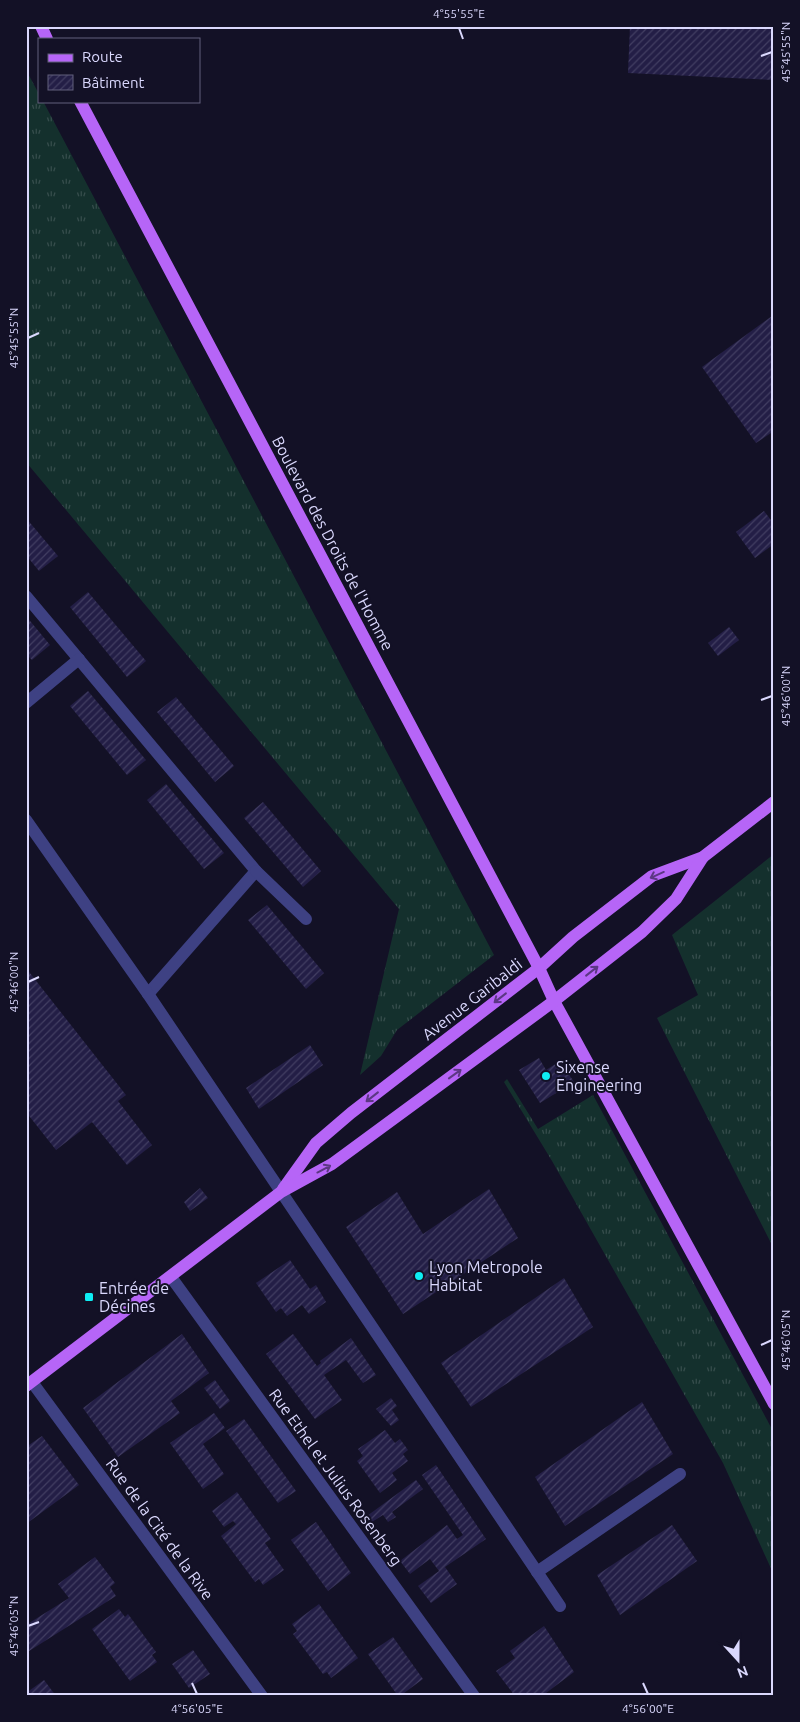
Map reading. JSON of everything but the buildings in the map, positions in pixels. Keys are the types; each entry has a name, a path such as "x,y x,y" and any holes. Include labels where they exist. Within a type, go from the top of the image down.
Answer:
{"main road":[{"path":"41,26 47,38"},
{"name":"Boulevard des Droits de l'Homme","path":"81,102 539,968 554,1001 774,1404"},
{"name":"Avenue Garibaldi","path":"29,1384 281,1192 332,1164 554,1001 642,932 676,899 703,858 774,802"},
{"name":"Avenue Garibaldi","path":"281,1192 316,1143 539,968 573,937 652,876 703,858"}],"street":[{"path":"26,596 256,871 306,919"},
{"path":"26,703 79,659"},
{"path":"26,820 148,994 560,1606"},
{"path":"148,994 256,871"},
{"name":"Rue Ethel et Julius Rosenberg","path":"171,1277 474,1696"},
{"name":"Rue de la Cité de la Rive","path":"29,1384 262,1696"},
{"path":"537,1572 680,1474"}],"green space":[{"path":"26,70 38,92 38,102 44,102 494,955 397,1030 381,1056 360,1075 399,909 26,462"},
{"path":"774,854 774,1249 657,1018 698,995 672,935"},
{"path":"507,1079 538,1129 593,1095 774,1433 774,1575 723,1463 552,1161 504,1082"}],"place":[{"name":"Sixense Engineering","path":"546,1076"},
{"name":"Lyon Metropole Habitat","path":"419,1276"},
{"name":"Entrée de Décines","path":"89,1297"}]}
